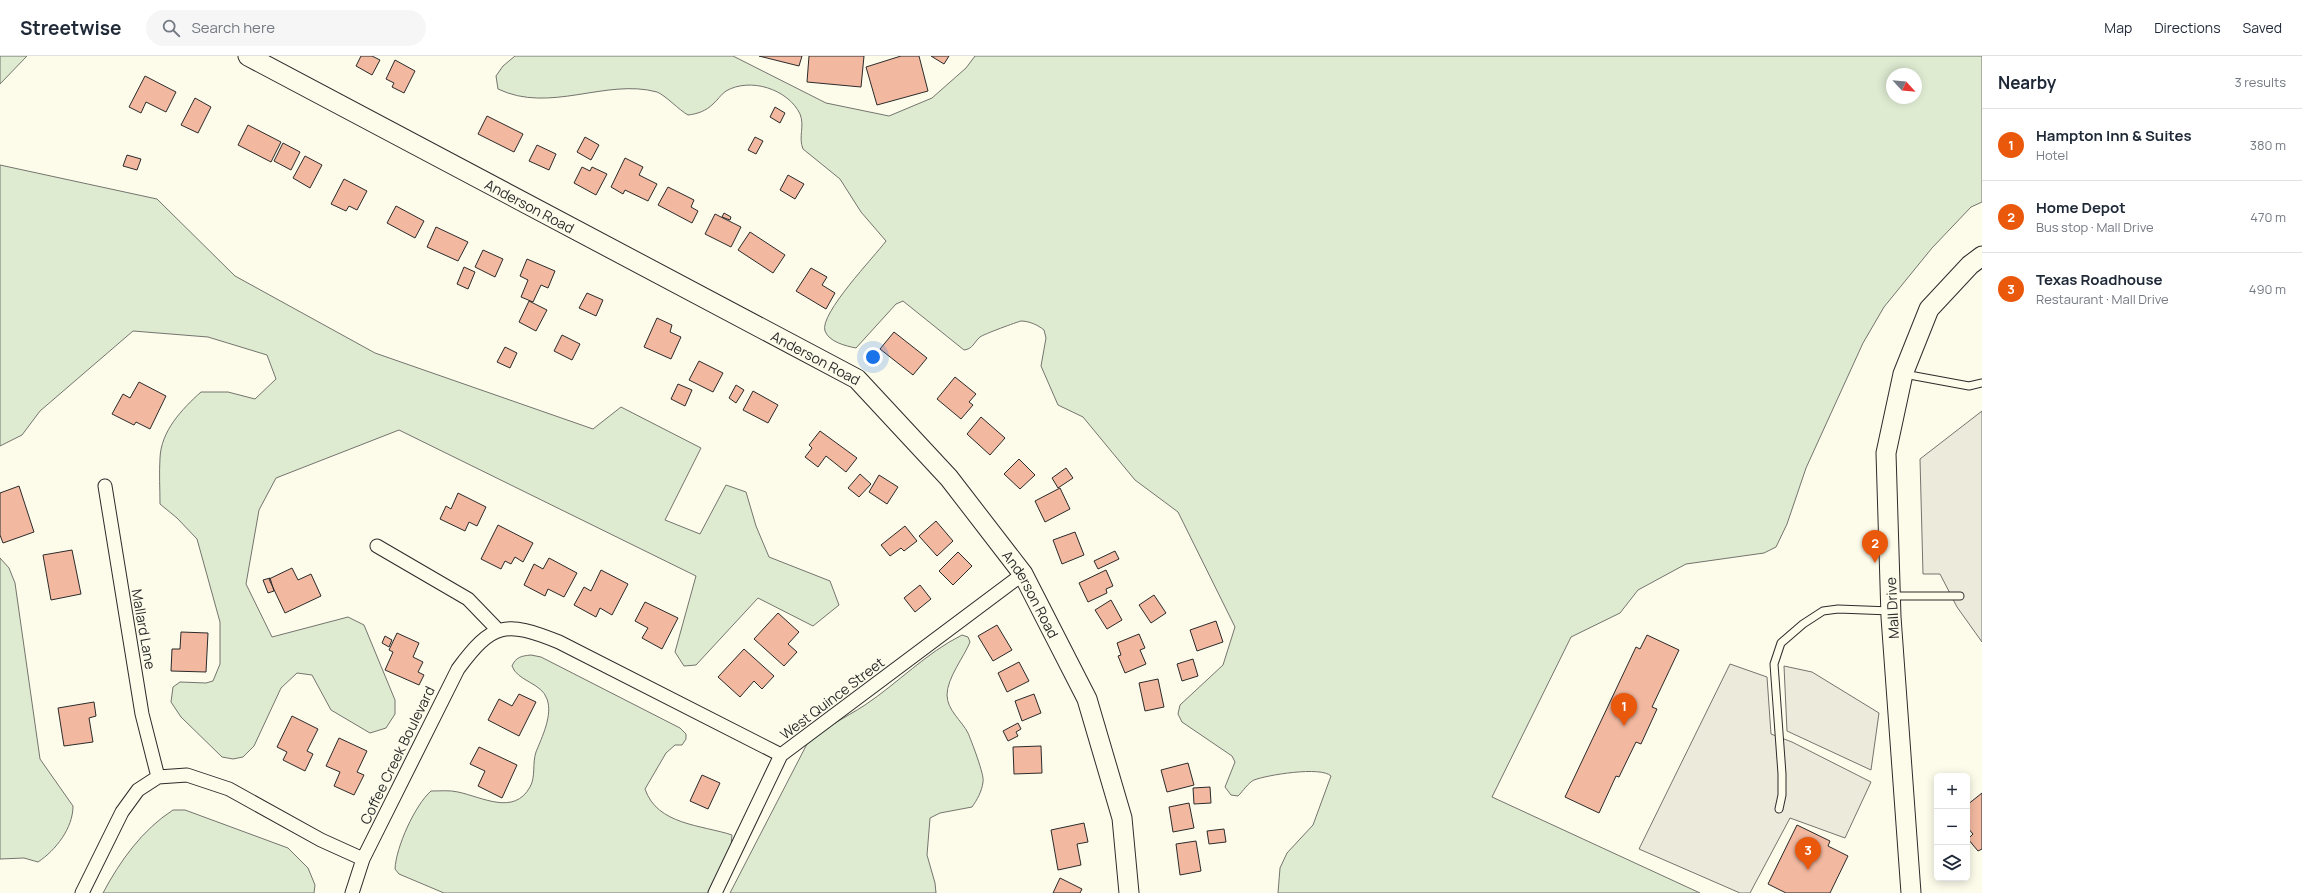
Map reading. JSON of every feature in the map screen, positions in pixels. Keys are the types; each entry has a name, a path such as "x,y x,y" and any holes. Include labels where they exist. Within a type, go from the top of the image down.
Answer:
{"street":[{"name":"Anderson Road","path":"248,56 857,379 949,478 1023,574 1087,698 1122,818 1129,893"},
{"name":"Mall Drive","path":"1911,893 1891,603 1886,453 1903,374 1929,309 1970,265 1982,256"},
{"name":"Mallard Lane","path":"105,486 142,714 158,777"},
{"path":"378,546 468,599 497,630 517,629 531,632 559,642 782,755"},
{"name":"West Quince Street","path":"715,893 782,755 1023,574"},
{"name":"Coffee Creek Boulevard","path":"352,893 363,859 458,669 477,643 497,630"},
{"path":"82,893 122,812 138,790 158,777 188,775 229,789 321,840 363,859"}],"lane":[{"path":"1903,374 1969,386 1982,383"},
{"path":"1779,809 1782,795 1782,774 1774,664 1781,643 1802,624 1822,612 1960,596"}],"green space":[{"path":"0,56 27,56 0,84"},
{"path":"515,56 733,56 826,103 889,116 932,98 966,68 975,56 1982,56 1982,202 1971,207 1932,248 1884,307 1863,343 1806,468 1787,524 1776,547 1764,553 1686,564 1638,590 1620,613 1571,637 1492,797 1700,893 1278,893 1280,868 1287,853 1313,825 1331,776 1325,773 1317,772 1294,772 1270,776 1252,781 1238,796 1231,795 1225,787 1235,762 1232,756 1182,722 1178,714 1180,705 1223,665 1235,627 1178,512 1135,480 1083,417 1058,405 1041,366 1046,338 1044,330 1039,326 1021,321 983,335 971,347 964,350 903,301 896,304 856,348 838,343 830,338 825,331 825,323 830,312 849,285 886,241 861,212 840,179 803,149 801,140 802,123 800,114 787,98 778,92 757,86 746,85 736,87 726,91 707,109 688,115 657,92 638,89 618,89 558,97 538,98 518,96 498,89 496,76 503,66"},
{"path":"0,165 157,199 235,276 375,353 593,429 621,407 701,448 665,520 700,534 726,485 746,492 756,526 769,557 830,581 839,605 813,626 758,598 696,665 684,666 675,652 696,576 399,430 276,478 259,510 246,584 272,637 348,617 364,625 395,700 395,714 386,728 370,733 331,710 312,675 297,673 281,688 254,746 243,757 233,759 222,757 181,717 171,702 173,687 180,682 206,683 213,681 220,664 220,622 197,539 177,518 160,504 161,448 168,430 174,421 201,392 228,392 255,399 276,379 267,355 208,337 133,331 40,411 22,435 0,446"},
{"path":"0,558 9,568 15,583 40,759 73,806 70,822 62,838 45,857 38,862 24,858 0,859"},
{"path":"962,635 968,637 970,642 956,668 948,688 947,695 949,706 968,733 980,766 983,782 982,789 972,807 940,813 930,818 927,855 935,883 936,893 730,893 807,744 827,728 865,705 936,650"},
{"path":"531,655 541,657 680,728 686,734 686,739 682,745 675,745 666,753 645,789 651,801 659,810 670,817 694,826 732,835 731,846 708,893 444,893 399,874 395,869 396,860 407,827 425,797 431,791 455,791 487,800 507,803 515,801 523,796 530,787 533,779 536,752 548,719 548,705 547,699 540,689 519,675 512,666 519,658"},
{"path":"173,810 185,810 288,848 308,868 315,885 314,893 103,893 124,858 133,847 151,827"}],"shaded area":[{"path":"1982,411 1982,642 1957,607 1940,574 1923,574 1920,459"},
{"path":"1730,664 1767,677 1771,734 1792,742 1871,782 1845,838 1790,818 1750,893 1740,893 1639,849"},
{"path":"1784,666 1812,672 1879,713 1871,770 1787,731"}],"building":[{"path":"361,56 372,56 380,60 372,75 356,66"},
{"path":"759,56 802,56 799,66"},
{"path":"809,56 864,56 861,87 807,82"},
{"path":"901,56 919,56 928,91 877,105 866,67"},
{"path":"931,56 949,56 944,64"},
{"path":"395,60 415,71 404,93 392,87 394,83 386,79"},
{"path":"145,76 176,92 166,112 146,102 141,113 129,107"},
{"path":"195,98 211,107 198,133 181,125"},
{"path":"775,107 785,113 780,123 770,117"},
{"path":"487,116 523,134 514,152 478,134"},
{"path":"248,125 281,142 271,162 238,145"},
{"path":"585,137 599,145 591,160 577,152"},
{"path":"755,137 763,141 756,154 748,150"},
{"path":"283,143 300,152 291,170 274,161"},
{"path":"537,145 556,154 549,170 529,161"},
{"path":"127,155 141,159 137,170 123,166"},
{"path":"305,156 322,165 310,188 293,178"},
{"path":"625,158 643,167 639,175 657,184 648,201 625,190 623,194 611,187"},
{"path":"582,167 590,171 592,167 607,174 596,195 574,183"},
{"path":"788,175 804,184 795,199 780,190"},
{"path":"344,179 367,191 357,210 349,206 346,211 331,204"},
{"path":"668,187 694,200 691,207 698,211 692,223 658,205"},
{"path":"396,206 424,221 415,238 387,223"},
{"path":"724,213 731,217 730,220 722,217"},
{"path":"715,214 741,227 731,247 705,234"},
{"path":"436,227 468,242 458,261 427,247"},
{"path":"750,232 785,255 773,273 738,250"},
{"path":"483,250 503,259 495,277 475,267"},
{"path":"527,259 555,271 548,288 541,285 533,302 521,297 528,280 520,276"},
{"path":"464,267 475,272 468,289 457,284"},
{"path":"811,268 827,277 822,285 835,293 826,309 796,291"},
{"path":"587,293 603,300 596,316 579,308"},
{"path":"529,301 547,310 536,331 519,322"},
{"path":"657,318 672,325 670,332 681,337 671,359 644,347"},
{"path":"894,332 927,358 913,375 880,349"},
{"path":"562,335 580,344 572,360 554,351"},
{"path":"505,347 517,353 510,368 497,362"},
{"path":"699,361 723,373 713,392 689,380"},
{"path":"955,377 976,394 969,402 973,405 961,419 937,399"},
{"path":"139,382 166,396 150,429 136,422 134,425 112,414 123,394 130,398"},
{"path":"678,384 692,390 685,406 671,399"},
{"path":"736,385 744,390 736,403 729,398"},
{"path":"753,391 778,405 768,423 743,410"},
{"path":"981,417 1005,438 990,455 967,434"},
{"path":"820,431 857,458 846,472 826,456 818,467 805,457 812,448 809,445"},
{"path":"1019,459 1035,475 1020,489 1004,474"},
{"path":"1066,468 1073,478 1058,488 1052,478"},
{"path":"860,474 871,484 859,497 848,488"},
{"path":"879,475 898,487 887,504 869,492"},
{"path":"19,486 34,532 3,543 0,535 0,493"},
{"path":"1060,488 1070,509 1045,522 1035,501"},
{"path":"458,493 486,507 477,526 469,522 465,531 440,519 446,506 451,509"},
{"path":"936,521 953,541 937,556 919,536"},
{"path":"498,525 533,543 523,562 515,557 511,564 505,561 501,569 481,559"},
{"path":"905,526 917,541 904,551 901,548 890,556 881,545"},
{"path":"1075,532 1084,555 1062,564 1053,540"},
{"path":"72,550 81,594 51,600 43,555"},
{"path":"1115,551 1119,559 1098,569 1094,561"},
{"path":"958,552 972,566 953,585 939,571"},
{"path":"549,558 577,573 564,597 548,589 545,596 524,585 534,564 543,569"},
{"path":"292,568 298,580 311,574 321,596 285,613 269,579"},
{"path":"601,570 628,584 612,615 600,608 596,617 574,605 584,587 591,591"},
{"path":"1106,570 1113,586 1106,589 1107,593 1088,602 1079,583"},
{"path":"270,578 274,591 268,593 263,580"},
{"path":"920,585 931,599 915,612 904,598"},
{"path":"1154,595 1166,613 1151,623 1139,605"},
{"path":"1111,600 1122,620 1107,629 1095,610"},
{"path":"645,602 678,618 662,649 642,638 648,628 635,621"},
{"path":"778,613 799,632 788,644 797,652 784,666 754,639"},
{"path":"1216,621 1223,642 1197,651 1190,630"},
{"path":"997,625 1012,650 993,661 978,636"},
{"path":"181,632 208,633 206,672 171,671 172,649 180,649"},
{"path":"397,633 419,643 413,657 423,662 418,672 424,675 419,685 385,670 393,652 389,650"},
{"path":"1139,634 1145,648 1140,650 1146,664 1125,673 1118,656 1121,655 1117,643"},
{"path":"1647,635 1679,650 1652,707 1657,709 1641,744 1636,742 1619,777 1616,776 1599,813 1565,797 1636,647 1640,649"},
{"path":"385,636 392,640 389,647 382,643"},
{"path":"744,649 774,676 762,689 754,681 740,697 718,677"},
{"path":"1193,659 1198,676 1182,681 1177,664"},
{"path":"1019,662 1029,681 1007,692 998,673"},
{"path":"1158,679 1164,707 1145,711 1139,683"},
{"path":"519,694 536,702 519,736 488,720 499,699 512,706"},
{"path":"1034,694 1041,713 1022,721 1015,701"},
{"path":"94,702 96,716 89,718 93,742 64,746 58,708"},
{"path":"292,716 318,729 307,751 313,754 305,771 283,760 287,752 277,747"},
{"path":"1018,723 1021,729 1016,732 1018,736 1008,741 1003,731"},
{"path":"339,738 367,751 357,772 364,775 354,795 334,786 340,772 326,766"},
{"path":"1041,746 1042,773 1014,774 1013,747"},
{"path":"479,747 517,765 502,798 478,786 485,771 470,764"},
{"path":"1188,763 1194,785 1167,792 1161,770"},
{"path":"702,775 720,783 708,809 690,801"},
{"path":"1210,787 1211,803 1194,804 1193,788"},
{"path":"1982,793 1982,849 1978,851 1970,841 1970,837 1973,834 1970,830 1970,803"},
{"path":"1189,803 1194,828 1173,832 1169,807"},
{"path":"1084,823 1088,842 1077,844 1081,865 1058,870 1051,830"},
{"path":"1797,825 1830,841 1828,846 1848,856 1830,893 1786,893 1768,884"},
{"path":"1224,829 1226,842 1209,844 1207,831"},
{"path":"1196,841 1201,871 1180,875 1176,844"},
{"path":"1060,878 1082,889 1080,893 1053,893"}],"place":[{"name":"Home Depot","path":"1875,563"},
{"name":"Hampton Inn & Suites","path":"1624,726"},
{"name":"Texas Roadhouse","path":"1808,870"}]}
